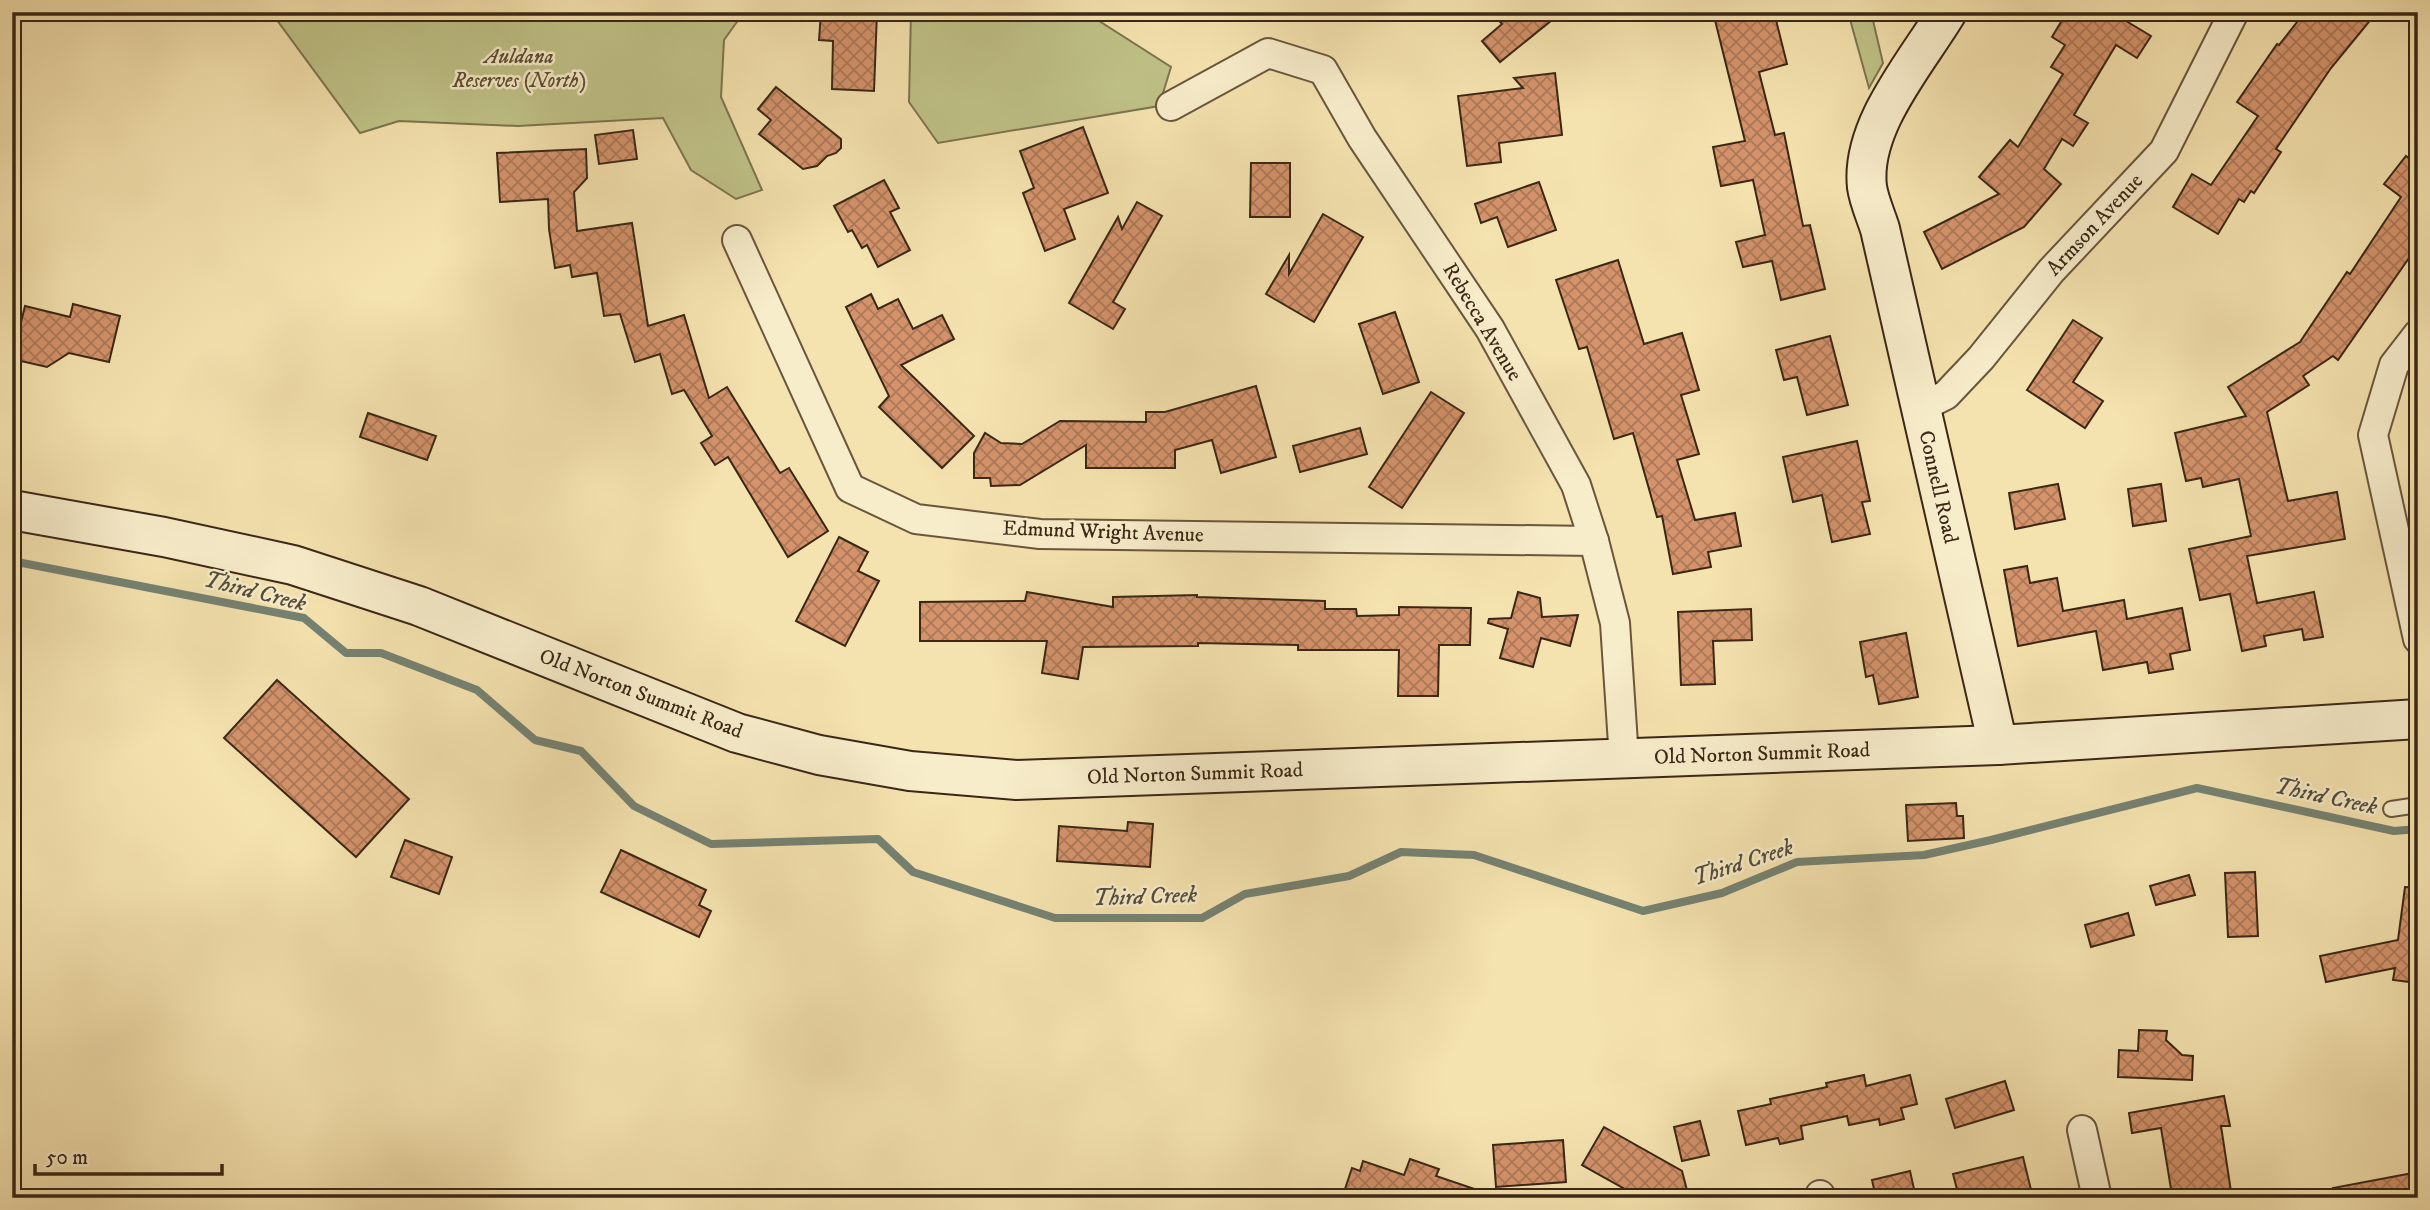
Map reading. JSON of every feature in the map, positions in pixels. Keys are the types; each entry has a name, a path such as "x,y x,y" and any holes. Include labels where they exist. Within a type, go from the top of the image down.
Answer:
{"main road":[{"name":"Connell Road","path":"1947,12 1888,105 1872,140 1867,167 1867,189 1880,229 1998,745"},
{"name":"Old Norton Summit Road","path":"12,510 164,537 293,565 419,606 737,733 819,755 910,771 1017,780 1998,745 2418,719"}],"street":[{"name":"Armson Avenue","path":"1920,408 1946,395 1981,358 2052,271 2164,151 2234,12"},
{"name":"Rebecca Avenue","path":"1171,106 1268,53 1323,69 1362,138 1490,329 1576,485 1594,541 1615,624 1623,759"},
{"name":"Edmund Wright Avenue","path":"737,240 850,488 916,519 1040,534 1594,541"},
{"path":"2418,334 2393,365 2373,435 2418,639"},
{"path":"2082,1130 2097,1198"}],"lane":[{"path":"2391,809 2418,805"}],"green space":[{"name":"Auldana Reserves (North)","path":"271,12 744,12 724,40 721,97 762,190 736,199 691,170 663,118 518,126 399,121 360,133"},
{"path":"911,12 1085,12 1171,67 1159,106 938,143 909,102"},
{"path":"1848,12 1871,12 1883,63 1869,88"}],"building":[{"path":"821,12 877,12 874,91 832,89 833,41 819,40"},
{"path":"1492,12 1562,12 1500,62 1482,41 1502,24"},
{"path":"1713,12 1774,12 1787,64 1759,72 1775,135 1784,133 1803,226 1810,225 1825,289 1781,300 1772,261 1743,267 1736,242 1765,235 1753,180 1721,186 1713,147 1745,141"},
{"path":"2067,12 2111,12 2151,36 2137,58 2116,45 2074,115 2088,123 2073,146 2062,139 2044,169 2061,184 2024,227 1942,269 1924,232 1999,194 1979,177 2010,140 2018,147 2063,74 2051,67 2065,45 2052,37"},
{"path":"2305,12 2377,12 2331,68 2276,149 2281,152 2254,193 2251,191 2244,202 2239,199 2218,234 2173,207 2192,174 2211,185 2258,116 2237,102 2277,44 2279,45"},
{"path":"1555,73 1562,135 1499,143 1501,162 1467,166 1458,96 1523,88 1514,78"},
{"path":"776,87 841,139 841,148 836,153 827,156 817,166 803,169 759,134 771,120 758,109"},
{"path":"1083,127 1108,193 1064,209 1075,239 1045,251 1023,193 1034,188 1020,151"},
{"path":"633,130 637,159 599,164 595,135"},
{"path":"586,149 587,178 574,192 577,231 632,223 648,326 684,315 709,398 727,387 780,473 789,468 828,531 788,557 728,457 715,465 701,443 712,436 684,390 672,394 660,354 635,362 620,314 604,316 597,273 572,277 570,265 555,268 548,199 500,202 497,153"},
{"path":"2406,156 2418,165 2418,245 2338,360 2333,356 2303,376 2309,385 2267,412 2288,501 2337,492 2345,539 2247,556 2257,603 2314,592 2323,637 2304,640 2302,629 2264,636 2266,646 2242,651 2230,594 2200,600 2189,549 2251,536 2239,479 2203,487 2201,478 2186,481 2175,433 2246,416 2228,387 2300,342 2347,272 2350,274 2401,197 2384,184"},
{"path":"1251,163 1290,163 1290,217 1250,217"},
{"path":"884,180 899,208 890,212 910,250 878,267 867,245 862,248 852,230 848,232 834,206"},
{"path":"1539,182 1556,230 1508,247 1497,217 1481,223 1475,204"},
{"path":"1137,202 1162,216 1113,302 1125,309 1113,329 1069,303 1118,217 1122,229"},
{"path":"1323,214 1363,237 1314,322 1266,294 1289,255 1289,274"},
{"path":"1618,260 1644,344 1682,333 1699,390 1681,395 1699,454 1677,460 1695,520 1735,513 1741,546 1708,552 1711,567 1673,574 1662,516 1657,517 1633,433 1614,439 1587,347 1579,349 1556,280"},
{"path":"871,294 878,309 898,299 913,329 942,315 954,339 901,365 974,436 942,468 879,407 889,396 846,307"},
{"path":"73,304 120,316 109,362 69,353 47,367 12,359 25,306 70,317"},
{"path":"1395,312 1419,382 1383,394 1359,324"},
{"path":"2073,320 2102,338 2073,382 2103,401 2085,428 2027,390"},
{"path":"1830,336 1848,405 1807,415 1797,377 1784,380 1776,350"},
{"path":"1256,386 1276,457 1221,473 1212,440 1175,450 1175,468 1086,468 1086,445 1020,485 991,486 990,478 974,478 974,453 985,433 1001,443 1022,444 1060,421 1146,422 1146,412 1165,412"},
{"path":"1431,392 1464,413 1402,508 1369,487"},
{"path":"368,413 436,436 427,460 360,437"},
{"path":"1360,428 1367,454 1300,472 1293,446"},
{"path":"1857,441 1870,501 1862,502 1870,534 1832,542 1822,495 1793,502 1783,457"},
{"path":"2058,484 2065,519 2015,529 2009,493"},
{"path":"2161,484 2166,521 2133,526 2128,489"},
{"path":"839,537 868,552 858,571 879,581 845,646 796,621"},
{"path":"2027,566 2030,583 2057,578 2063,611 2124,600 2127,619 2182,608 2190,650 2170,654 2173,669 2149,673 2147,662 2103,670 2096,631 2018,646 2004,570"},
{"path":"1027,592 1113,607 1113,597 1197,595 1325,601 1325,609 1356,609 1357,616 1399,615 1399,607 1471,608 1470,645 1439,645 1438,696 1398,696 1399,650 1298,650 1298,645 1198,643 1198,646 1083,647 1078,679 1042,673 1047,641 920,641 920,602 1025,601"},
{"path":"1518,592 1540,598 1542,617 1578,615 1570,646 1541,638 1533,667 1500,658 1508,629 1488,623 1489,619 1511,618"},
{"path":"1751,609 1752,640 1713,641 1715,684 1681,685 1678,612"},
{"path":"1906,633 1918,697 1879,704 1873,675 1866,677 1860,642"},
{"path":"277,680 409,799 356,857 224,738"},
{"path":"1956,803 1957,816 1963,816 1964,838 1908,841 1906,805"},
{"path":"1128,822 1153,824 1150,867 1057,861 1059,826 1127,831"},
{"path":"405,840 452,857 439,894 391,877"},
{"path":"621,850 706,890 699,905 711,911 699,937 601,892"},
{"path":"2255,872 2258,936 2228,937 2225,873"},
{"path":"2189,875 2195,895 2156,905 2150,886"},
{"path":"2405,887 2418,888 2418,983 2393,980 2395,968 2326,982 2320,956 2398,940"},
{"path":"2128,913 2134,935 2091,947 2085,925"},
{"path":"2139,1030 2167,1031 2166,1040 2182,1055 2193,1056 2192,1080 2118,1077 2119,1050 2138,1051"},
{"path":"1864,1075 1866,1086 1910,1075 1917,1104 1901,1108 1904,1119 1880,1125 1879,1119 1849,1125 1847,1116 1801,1126 1803,1139 1780,1144 1778,1138 1746,1145 1738,1111 1771,1104 1770,1099 1827,1087 1826,1083"},
{"path":"2005,1081 2014,1110 1955,1128 1946,1099"},
{"path":"2224,1096 2230,1126 2221,1126 2232,1198 2204,1198 2203,1190 2172,1195 2161,1128 2132,1133 2129,1113"},
{"path":"1700,1121 1709,1155 1682,1161 1674,1127"},
{"path":"1604,1127 1682,1171 1689,1198 1641,1198 1582,1165"},
{"path":"1563,1140 1566,1182 1496,1187 1493,1145"},
{"path":"2023,1157 2033,1198 1975,1198 1974,1194 1959,1197 1953,1174"},
{"path":"1410,1159 1439,1169 1436,1176 1489,1194 1488,1198 1342,1198 1352,1168 1360,1171 1363,1161 1404,1175"},
{"path":"1910,1171 1916,1198 1876,1198 1872,1180"},
{"path":"2418,1172 2418,1198 2334,1198 2333,1188"}],"waterway":[{"name":"Third Creek","path":"12,561 304,618 346,653 381,653 477,690 535,740 581,751 634,806 711,844 878,839 913,872 1055,918 1202,918 1245,894 1349,876 1401,852 1474,855 1643,911 1722,893 1797,862 1924,855 2197,788 2394,831 2418,829"}]}
